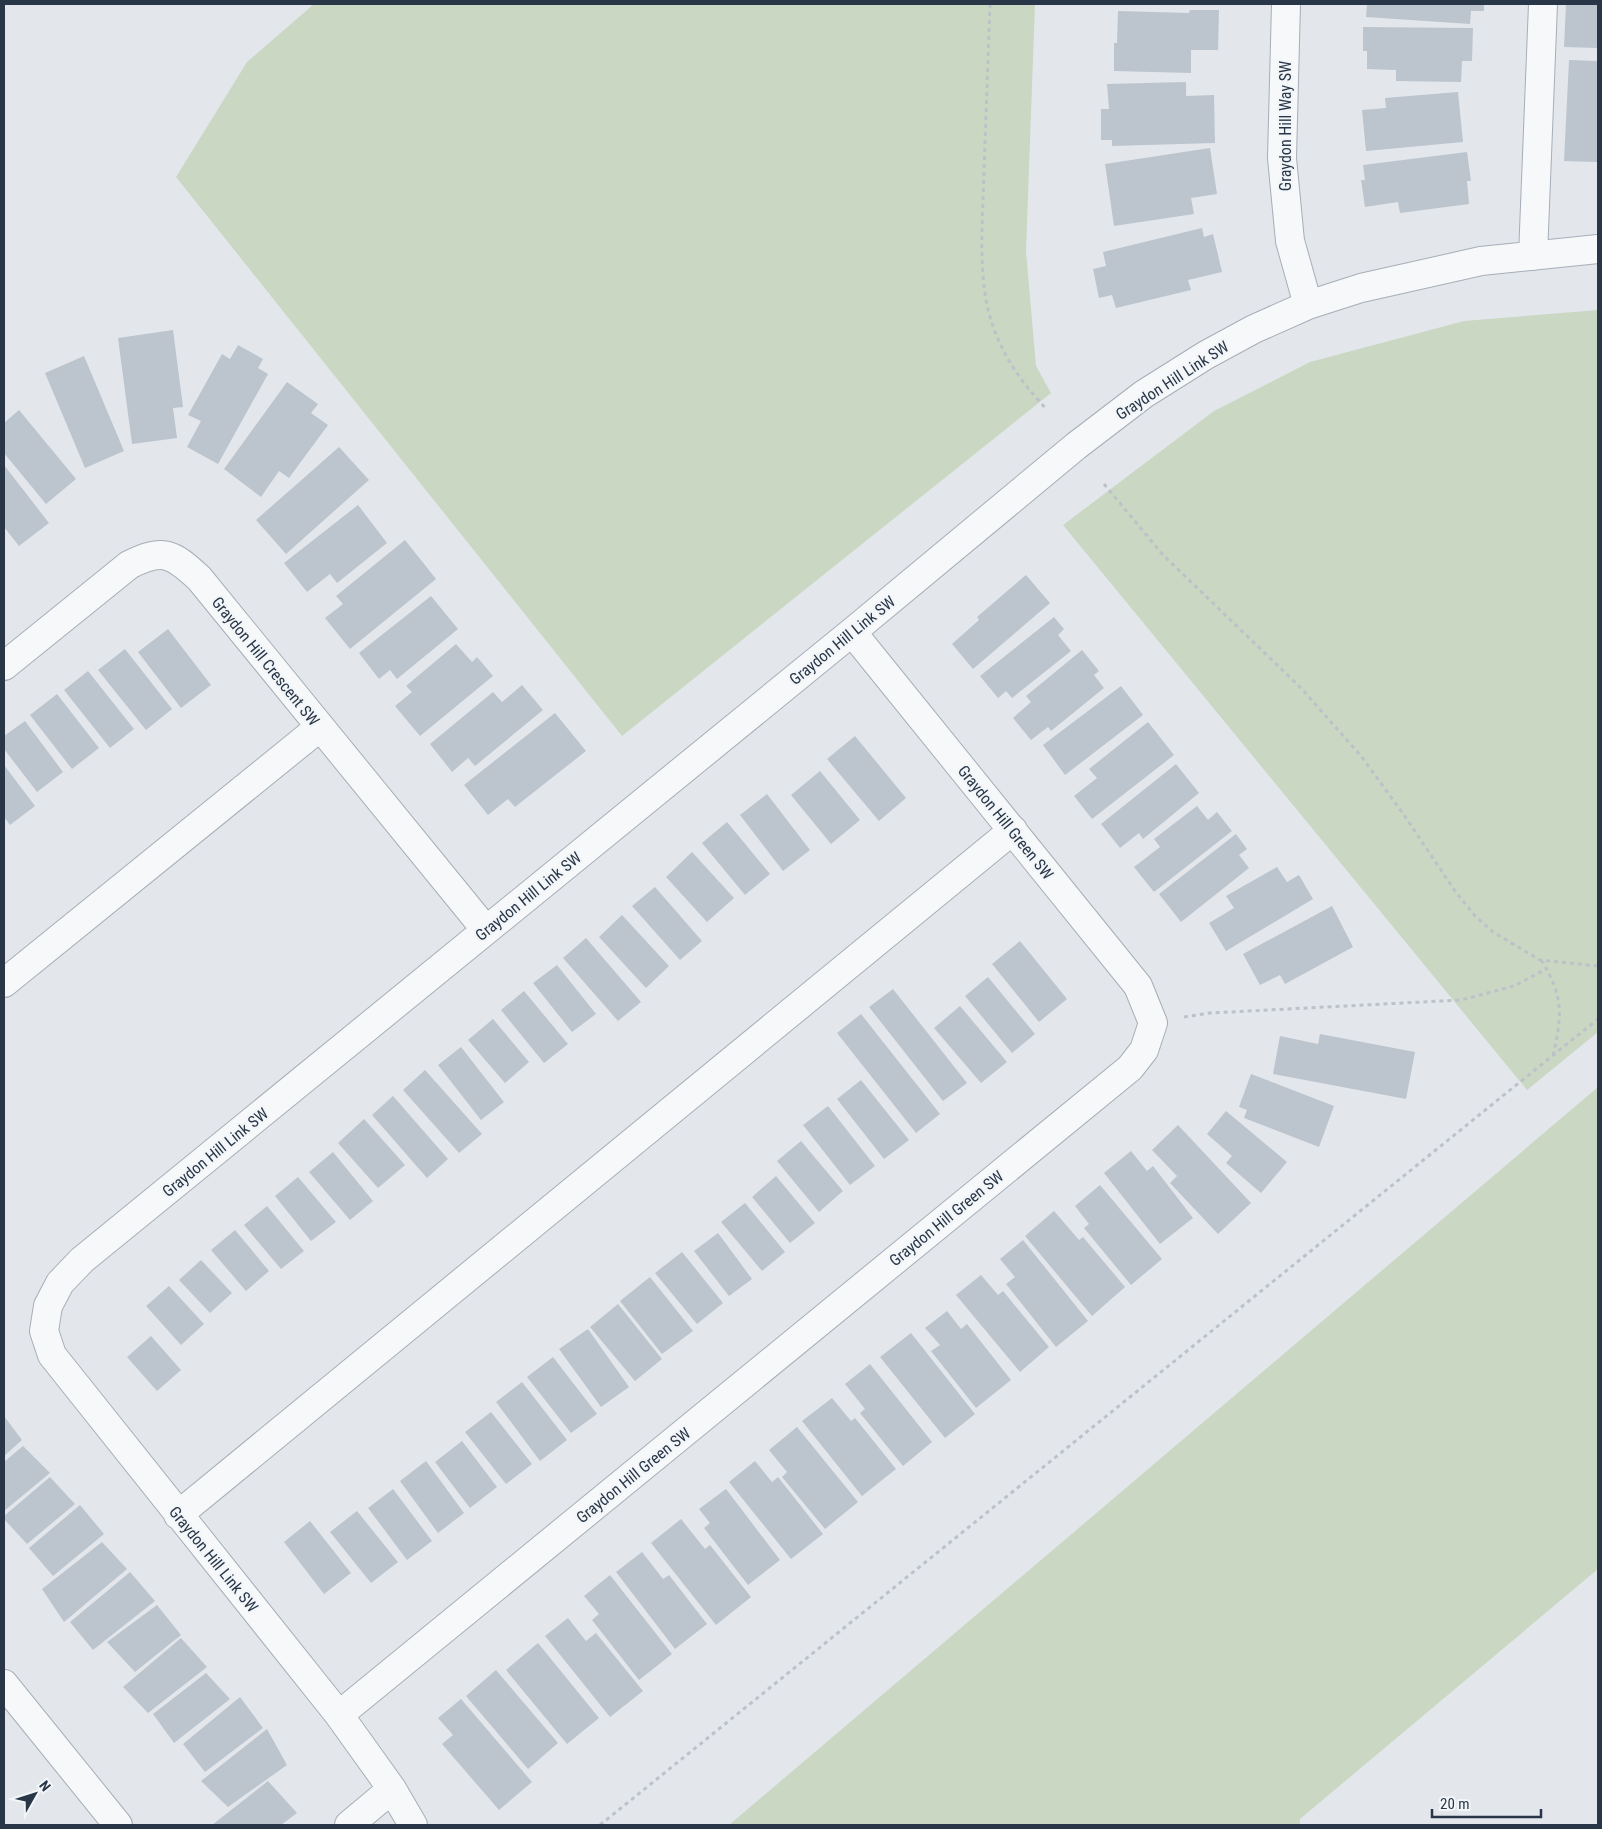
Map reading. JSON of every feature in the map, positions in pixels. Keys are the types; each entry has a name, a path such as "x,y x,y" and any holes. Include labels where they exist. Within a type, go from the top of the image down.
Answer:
{"street":[{"name":"Graydon Hill Way SW","path":"1286,4 1282,158 1290,241 1308,305"},
{"path":"1533,256 1543,4"},
{"name":"Graydon Hill Link SW","path":"413,1825 392,1789 339,1715 52,1355 44,1331 48,1306 60,1283 82,1260 852,632 1076,446 1144,394 1206,355 1254,329 1308,305 1361,288 1481,261 1598,250"},
{"name":"Graydon Hill Crescent SW","path":"4,666 129,565 148,556 165,555 182,562 199,578 486,930"},
{"name":"Graydon Hill Green SW","path":"339,1715 1130,1068 1144,1050 1153,1022 1138,986 852,632"},
{"path":"4,983 320,727"},
{"path":"178,1515 1013,830"},
{"path":"4,1684 118,1825"},
{"path":"349,1825 392,1789"}],"path":[{"path":"990,4 982,226 984,292 988,314 996,338 1020,377 1046,409"},
{"path":"1104,484 1163,555 1301,688 1361,756 1404,815 1455,891 1476,916 1493,932 1540,960 1598,966"},
{"path":"1540,960 1554,983 1559,1006 1559,1028 1552,1057"},
{"path":"1153,1022 1210,1013 1461,1000 1514,986 1546,969"},
{"path":"600,1825 1598,1019"}],"green space":[{"path":"314,4 1035,4 1026,251 1036,366 1051,393 622,736 176,177 247,62"},
{"path":"1598,310 1598,1032 1527,1090 1063,525 1214,411 1310,362 1464,321"},
{"path":"1598,1087 1598,1569 1300,1819 1300,1825 729,1825"}],"building":[{"path":"1367,4 1484,4 1484,11 1471,11 1470,24 1366,17"},
{"path":"1566,4 1598,4 1598,48 1564,47"},
{"path":"1190,10 1219,10 1218,50 1191,50 1191,73 1114,71 1114,43 1117,43 1118,11 1189,13"},
{"path":"1363,27 1473,28 1472,61 1462,61 1461,82 1396,81 1396,70 1367,69 1367,51 1363,51"},
{"path":"1569,60 1598,61 1598,162 1564,161"},
{"path":"1186,82 1186,96 1214,95 1215,143 1112,146 1112,140 1101,140 1101,109 1109,109 1107,84"},
{"path":"1458,92 1463,142 1366,151 1362,110 1386,108 1385,98"},
{"path":"1210,148 1217,194 1191,198 1194,214 1114,226 1105,164"},
{"path":"1467,152 1471,181 1467,181 1469,204 1400,213 1398,202 1365,207 1361,180 1365,180 1363,165"},
{"path":"1202,228 1204,237 1213,234 1222,272 1188,280 1191,290 1116,308 1112,295 1099,298 1093,269 1106,266 1103,252"},
{"path":"173,330 183,407 173,408 177,438 132,444 118,338"},
{"path":"238,345 263,359 258,368 268,374 218,464 187,447 201,421 188,415 222,354 230,359"},
{"path":"84,356 124,451 85,468 45,373"},
{"path":"287,382 318,404 311,413 328,425 289,478 279,471 261,497 224,469"},
{"path":"19,410 76,479 46,504 4,453 4,423"},
{"path":"339,447 369,480 286,554 256,520"},
{"path":"4,465 49,523 19,546 4,527"},
{"path":"358,505 387,543 337,583 330,574 307,592 284,563"},
{"path":"405,540 436,579 350,649 325,618 343,604 336,596"},
{"path":"1026,575 1050,603 973,669 952,644 979,620 977,617"},
{"path":"431,596 458,629 397,679 390,670 379,679 359,653"},
{"path":"1054,617 1064,629 1058,635 1071,651 1012,698 1006,691 998,698 980,676"},
{"path":"168,629 211,685 181,708 138,652"},
{"path":"456,644 472,662 477,657 493,676 420,736 395,706 412,692 406,686"},
{"path":"125,649 172,709 146,730 98,670"},
{"path":"1082,650 1099,671 1094,675 1104,688 1051,731 1048,727 1031,740 1013,718 1031,702 1026,696"},
{"path":"88,671 134,729 110,748 64,690"},
{"path":"522,685 543,710 475,766 468,758 452,772 430,744 493,692 502,702"},
{"path":"1121,686 1143,715 1065,775 1043,745"},
{"path":"57,694 99,748 72,769 30,715"},
{"path":"555,713 586,751 515,807 508,799 488,815 464,785"},
{"path":"25,721 63,772 37,792 4,749 4,736"},
{"path":"1148,722 1174,755 1092,819 1074,796 1097,778 1089,769"},
{"path":"855,736 906,798 879,821 827,759"},
{"path":"1176,764 1199,793 1143,839 1139,833 1120,848 1101,824"},
{"path":"4,765 35,806 10,825 4,817"},
{"path":"820,771 860,820 831,844 791,795"},
{"path":"767,794 810,850 783,871 740,815"},
{"path":"1197,806 1208,820 1217,812 1232,831 1154,892 1134,867 1160,847 1154,839"},
{"path":"727,822 770,874 745,895 702,843"},
{"path":"1236,834 1247,849 1239,855 1249,868 1181,922 1159,894"},
{"path":"692,852 734,898 707,922 666,877"},
{"path":"1277,867 1287,882 1299,875 1313,899 1226,951 1209,923 1234,908 1226,896"},
{"path":"655,887 702,941 680,960 632,906"},
{"path":"1332,906 1353,947 1285,984 1280,975 1260,985 1243,954"},
{"path":"622,915 669,966 646,988 599,937"},
{"path":"586,938 641,1002 618,1021 563,958"},
{"path":"1020,941 1067,999 1039,1022 992,964"},
{"path":"557,965 596,1014 572,1032 533,983"},
{"path":"988,977 1035,1034 1012,1053 965,996"},
{"path":"893,989 967,1083 943,1101 869,1007"},
{"path":"524,991 568,1044 544,1063 501,1010"},
{"path":"960,1006 1007,1062 981,1083 934,1028"},
{"path":"861,1014 940,1114 916,1133 837,1033"},
{"path":"493,1019 529,1062 505,1083 468,1040"},
{"path":"1320,1034 1415,1052 1406,1099 1273,1074 1280,1036 1318,1044"},
{"path":"461,1047 504,1102 481,1120 438,1065"},
{"path":"425,1070 482,1134 459,1153 403,1090"},
{"path":"1251,1074 1334,1106 1319,1147 1244,1118 1247,1110 1239,1107"},
{"path":"861,1080 909,1140 884,1159 837,1099"},
{"path":"393,1096 448,1159 427,1178 372,1115"},
{"path":"828,1106 875,1166 850,1185 803,1125"},
{"path":"1226,1111 1287,1162 1261,1193 1226,1163 1232,1156 1207,1134"},
{"path":"364,1119 405,1165 378,1188 338,1143"},
{"path":"1178,1125 1251,1203 1218,1234 1170,1183 1177,1176 1152,1150"},
{"path":"801,1141 843,1191 819,1212 777,1161"},
{"path":"1131,1151 1147,1171 1153,1166 1193,1218 1160,1244 1104,1173"},
{"path":"333,1152 373,1201 350,1220 309,1172"},
{"path":"776,1176 815,1223 790,1243 752,1197"},
{"path":"298,1177 336,1222 311,1241 275,1196"},
{"path":"1100,1185 1162,1259 1131,1285 1084,1228 1089,1224 1075,1206"},
{"path":"745,1203 785,1252 762,1271 721,1222"},
{"path":"267,1206 304,1251 281,1269 244,1225"},
{"path":"1054,1211 1079,1240 1083,1237 1125,1287 1092,1316 1025,1236"},
{"path":"235,1230 269,1271 246,1291 211,1250"},
{"path":"718,1233 752,1279 729,1296 694,1251"},
{"path":"1023,1240 1088,1321 1056,1347 1006,1284 1015,1277 1000,1259"},
{"path":"682,1252 723,1303 697,1324 655,1273"},
{"path":"201,1260 232,1293 210,1313 179,1280"},
{"path":"981,1275 998,1295 1003,1291 1049,1347 1020,1372 956,1295"},
{"path":"650,1277 693,1331 662,1354 620,1301"},
{"path":"169,1286 204,1324 181,1345 146,1306"},
{"path":"618,1304 662,1359 635,1381 590,1327"},
{"path":"947,1311 961,1329 967,1324 1011,1380 976,1408 931,1351 940,1345 925,1328"},
{"path":"588,1329 629,1387 601,1407 559,1349"},
{"path":"911,1333 975,1414 945,1438 880,1357"},
{"path":"151,1336 181,1370 157,1391 127,1357"},
{"path":"553,1357 597,1414 571,1433 527,1377"},
{"path":"870,1364 932,1442 903,1466 860,1413 865,1409 845,1384"},
{"path":"522,1382 567,1440 540,1461 496,1402"},
{"path":"832,1398 851,1421 855,1418 896,1469 862,1496 802,1421"},
{"path":"491,1412 532,1464 506,1484 465,1432"},
{"path":"4,1416 22,1440 4,1456"},
{"path":"797,1427 858,1502 825,1529 782,1477 787,1472 769,1450"},
{"path":"462,1441 497,1487 470,1508 435,1462"},
{"path":"23,1446 50,1473 4,1511 4,1462"},
{"path":"426,1461 464,1513 438,1533 400,1481"},
{"path":"755,1461 772,1482 778,1477 823,1534 791,1559 729,1482"},
{"path":"50,1477 75,1504 27,1544 4,1519 4,1516"},
{"path":"393,1489 432,1541 407,1560 368,1508"},
{"path":"726,1489 780,1560 748,1585 704,1528 710,1523 699,1509"},
{"path":"80,1505 104,1534 53,1576 29,1548"},
{"path":"357,1511 398,1562 371,1583 330,1532"},
{"path":"681,1519 705,1549 710,1545 751,1597 716,1625 651,1543"},
{"path":"310,1521 351,1573 324,1594 284,1542"},
{"path":"102,1542 127,1569 64,1622 42,1589"},
{"path":"642,1552 663,1579 669,1575 707,1624 675,1649 616,1572"},
{"path":"130,1572 155,1601 93,1650 70,1622"},
{"path":"610,1575 672,1654 639,1680 592,1620 599,1614 584,1596"},
{"path":"157,1605 181,1635 135,1672 107,1642"},
{"path":"568,1618 586,1641 596,1633 643,1691 610,1717 545,1636"},
{"path":"181,1638 207,1667 148,1713 123,1687"},
{"path":"538,1643 599,1718 567,1744 506,1670"},
{"path":"496,1670 558,1743 528,1769 466,1696"},
{"path":"206,1673 230,1699 174,1743 153,1714"},
{"path":"240,1697 263,1728 205,1772 183,1744"},
{"path":"461,1699 532,1782 499,1810 442,1744 453,1735 438,1718"},
{"path":"267,1729 287,1765 228,1807 201,1781"},
{"path":"268,1781 297,1813 281,1825 212,1825"}]}
